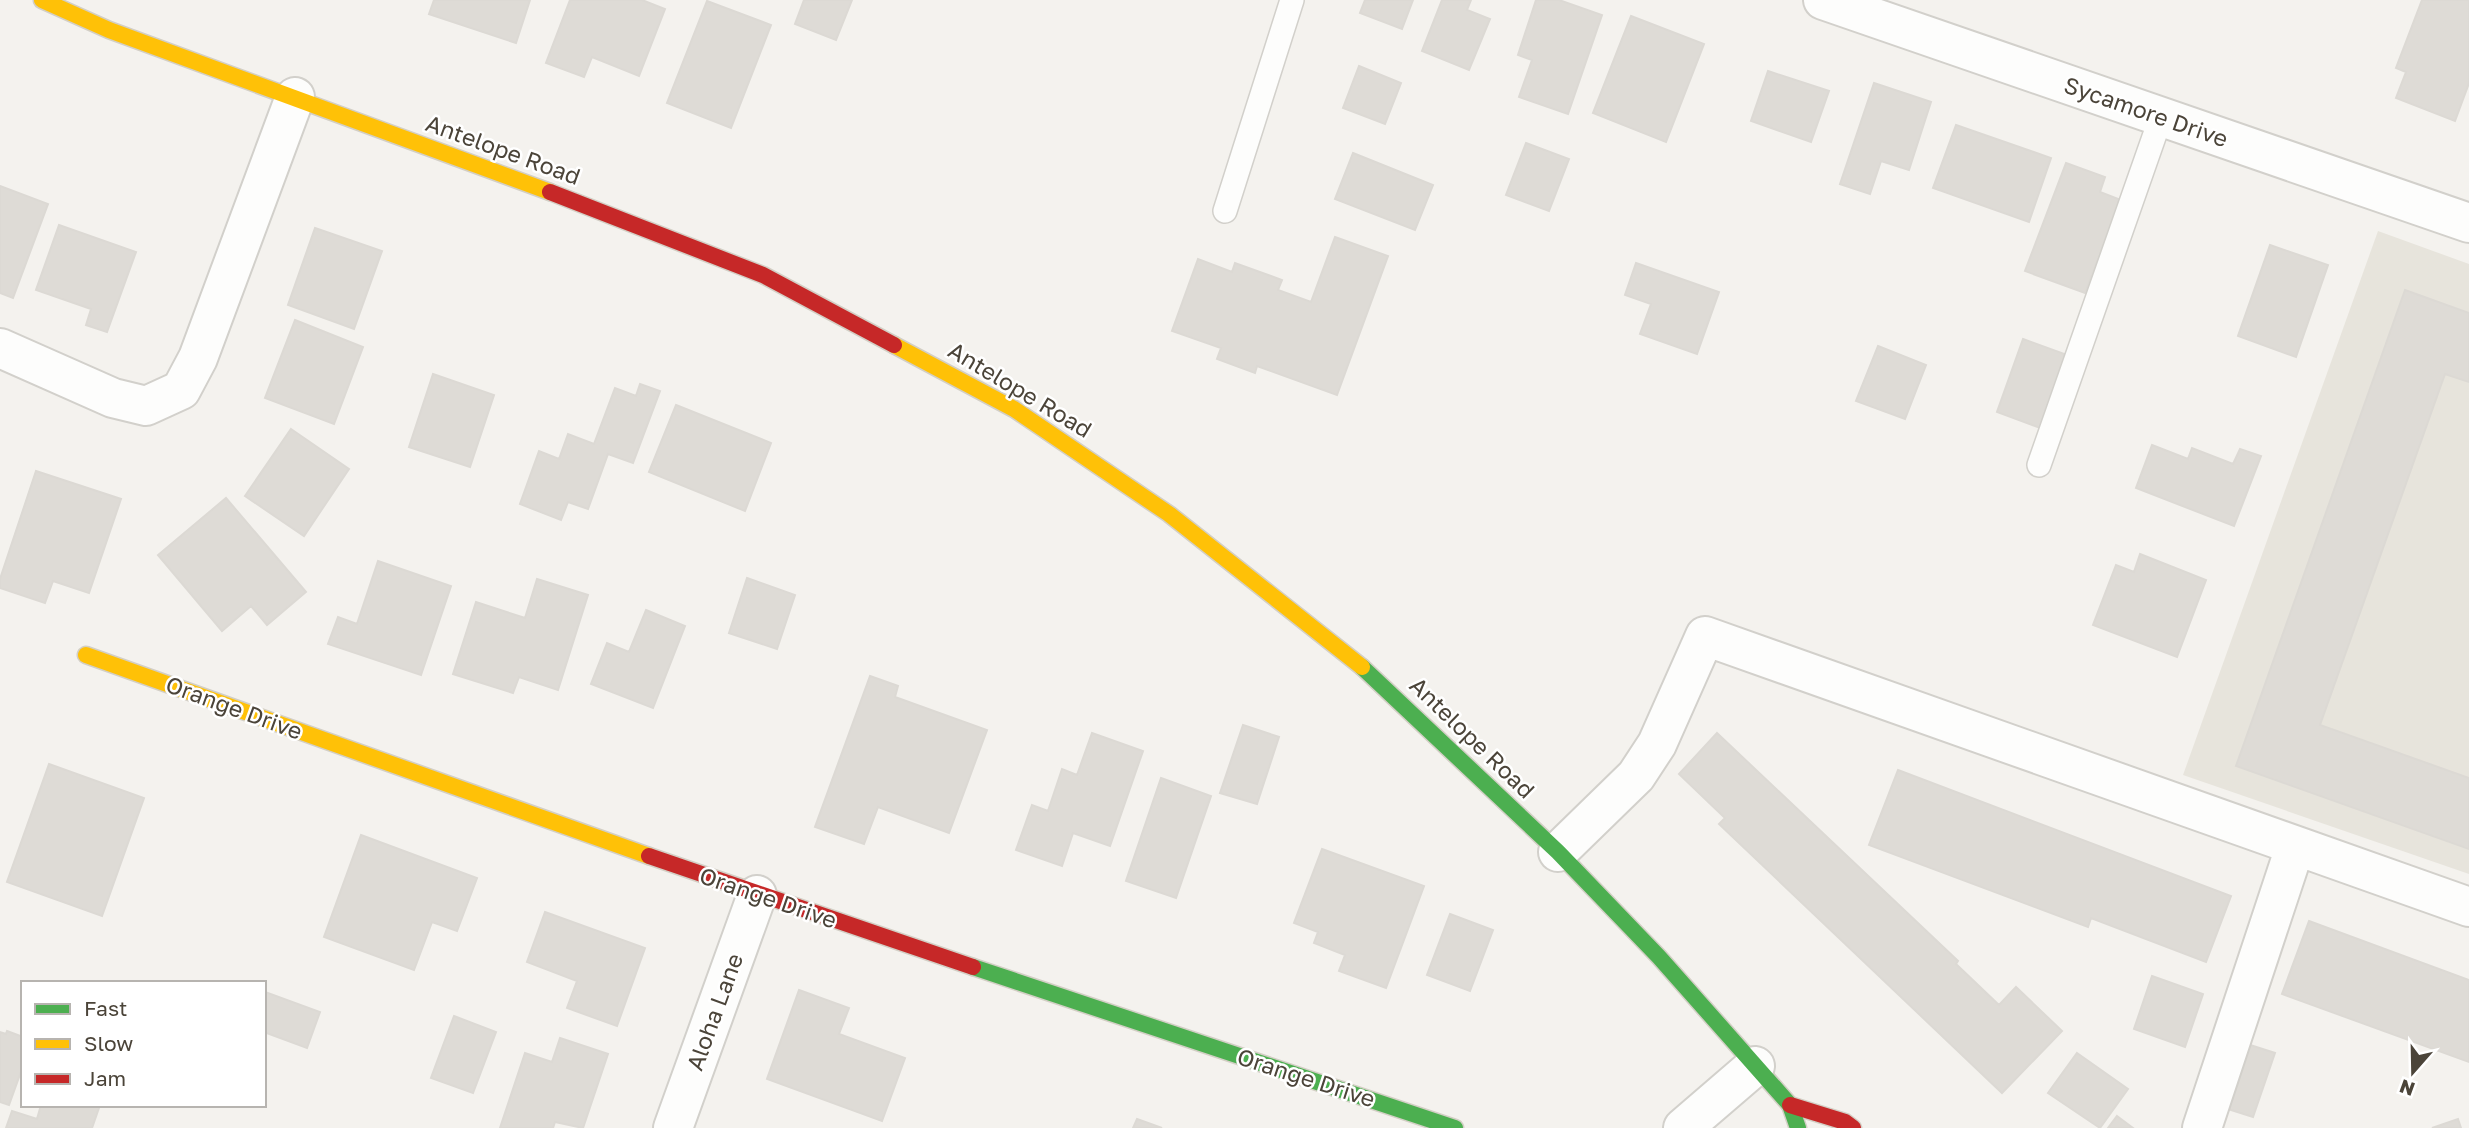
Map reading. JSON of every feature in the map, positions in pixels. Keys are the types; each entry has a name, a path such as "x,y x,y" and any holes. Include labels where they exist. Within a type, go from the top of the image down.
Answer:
{"main road":[{"name":"Antelope Road","path":"42,0 109,30 550,191 763,275 1014,409 1169,514 1374,676 1558,852 1659,957 1790,1105 1798,1128"},
{"name":"Orange Drive","path":"86,655 757,895 1455,1128"},
{"path":"1790,1105 1845,1122 1853,1128"}],"street":[{"name":"Sycamore Drive","path":"1823,0 2469,223"},
{"path":"0,348 113,398 146,406 181,390 198,358 295,97"},
{"path":"1558,852 1636,776 1657,744 1705,636 2469,907"},
{"path":"2202,1128 2295,847"},
{"name":"Aloha Lane","path":"673,1128 757,895"},
{"path":"1683,1128 1755,1066"}],"lane":[{"path":"1226,211 1292,0"},
{"path":"2039,465 2161,117"}],"shaded area":[{"path":"2378,231 2469,264 2469,874 2183,775"}],"building":[{"path":"434,0 530,0 516,43 429,14"},
{"path":"570,0 642,0 665,9 639,76 592,57 584,77 546,63"},
{"path":"804,0 852,0 836,40 795,24"},
{"path":"1365,0 1413,0 1402,29 1360,13"},
{"path":"1442,0 1471,0 1467,10 1490,19 1469,70 1422,51"},
{"path":"1536,0 1559,0 1602,15 1568,114 1519,97 1532,60 1518,55"},
{"path":"2422,0 2469,0 2469,83 2455,121 2396,98 2406,72 2396,68"},
{"path":"707,1 771,25 731,128 667,103"},
{"path":"1631,16 1704,44 1666,142 1593,113"},
{"path":"1359,66 1401,83 1385,124 1343,108"},
{"path":"1768,71 1829,91 1811,142 1751,121"},
{"path":"1874,83 1931,102 1909,170 1881,161 1870,194 1840,184"},
{"path":"1956,125 2051,158 2029,222 1933,188"},
{"path":"1526,143 1569,159 1549,211 1506,195"},
{"path":"1353,153 1433,185 1415,230 1335,199"},
{"path":"2066,163 2105,177 2100,192 2121,200 2085,293 2025,271"},
{"path":"0,186 48,204 13,298 0,293"},
{"path":"59,225 136,252 107,332 86,325 91,309 36,290"},
{"path":"315,228 382,251 354,329 288,305"},
{"path":"1335,237 1388,256 1337,395 1257,366 1255,373 1217,359 1221,348 1172,331 1198,259 1232,272 1235,263 1282,280 1278,290 1311,302"},
{"path":"2270,245 2328,265 2296,357 2238,336"},
{"path":"1636,263 1719,292 1697,354 1640,334 1651,304 1625,295"},
{"path":"2405,290 2469,313 2469,382 2445,374 2320,725 2469,778 2469,849 2236,766"},
{"path":"295,320 363,347 334,424 265,398"},
{"path":"2023,339 2070,356 2043,429 1997,412"},
{"path":"1878,346 1926,365 1905,419 1856,401"},
{"path":"433,374 494,395 470,467 409,447"},
{"path":"640,384 660,391 633,463 608,454 588,509 568,502 561,520 520,504 539,451 559,459 568,434 594,444 615,388 636,396"},
{"path":"676,405 771,443 745,511 649,472"},
{"path":"291,429 349,469 304,536 245,496"},
{"path":"2152,445 2188,459 2192,448 2233,464 2240,449 2261,456 2234,526 2136,488"},
{"path":"36,471 121,499 89,593 53,581 45,603 0,588 0,579"},
{"path":"226,498 306,592 267,625 251,606 222,631 158,555"},
{"path":"2140,554 2206,580 2177,657 2093,625 2116,565 2134,572"},
{"path":"378,561 451,586 421,675 328,644 338,617 357,624"},
{"path":"747,578 795,595 777,649 729,633"},
{"path":"537,579 588,595 558,690 519,677 513,693 453,674 476,602 525,618"},
{"path":"646,610 685,626 653,708 591,684 607,643 629,652"},
{"path":"870,676 898,686 895,697 987,730 949,833 878,807 864,844 815,827"},
{"path":"1243,725 1279,737 1257,804 1220,793"},
{"path":"1092,733 1143,751 1110,846 1073,833 1062,866 1016,850 1032,805 1048,811 1062,769 1077,775"},
{"path":"1717,733 1958,961 1956,964 1999,1005 2016,987 2062,1031 2002,1093 1719,824 1725,818 1679,774"},
{"path":"49,764 144,798 102,916 7,882"},
{"path":"1898,770 2231,896 2206,962 2091,918 2088,927 1869,845"},
{"path":"1161,778 1211,796 1176,898 1126,881"},
{"path":"361,835 477,878 457,931 432,922 414,970 324,937"},
{"path":"1322,849 1424,886 1386,988 1339,971 1345,955 1314,943 1318,932 1294,923"},
{"path":"545,912 645,948 617,1026 567,1008 577,981 527,962"},
{"path":"1450,914 1493,930 1470,991 1427,975"},
{"path":"2309,921 2469,980 2469,1062 2282,994"},
{"path":"2152,976 2203,994 2185,1047 2134,1029"},
{"path":"799,990 849,1008 839,1034 905,1058 882,1121 767,1079"},
{"path":"266,992 320,1012 307,1048 266,1033"},
{"path":"454,1016 496,1032 473,1093 431,1078"},
{"path":"7,1031 21,1036 21,1072 9,1105 0,1102 0,1032 6,1034"},
{"path":"560,1038 608,1054 583,1128 555,1122 553,1128 500,1128 525,1053 552,1062"},
{"path":"2247,1044 2275,1053 2253,1117 2225,1108"},
{"path":"2077,1053 2128,1089 2100,1128 2048,1093"},
{"path":"40,1107 99,1107 92,1128 6,1128 12,1111 37,1119"},
{"path":"2117,1116 2133,1128 2108,1128"},
{"path":"1137,1119 1162,1128 1133,1128"},
{"path":"2458,1119 2461,1128 2432,1128"}],"traffic: fast":[{"path":"1362,667 1558,852 1659,957 1790,1105 1798,1128"},
{"path":"973,967 1455,1128"}],"traffic: slow":[{"path":"42,0 109,30 550,192"},
{"path":"894,345 1014,409 1169,514 1362,667"},
{"path":"86,655 649,856"}],"traffic: jam":[{"path":"550,192 763,275 894,345"},
{"path":"649,856 973,967"},
{"path":"1790,1105 1845,1122 1853,1128"}]}
